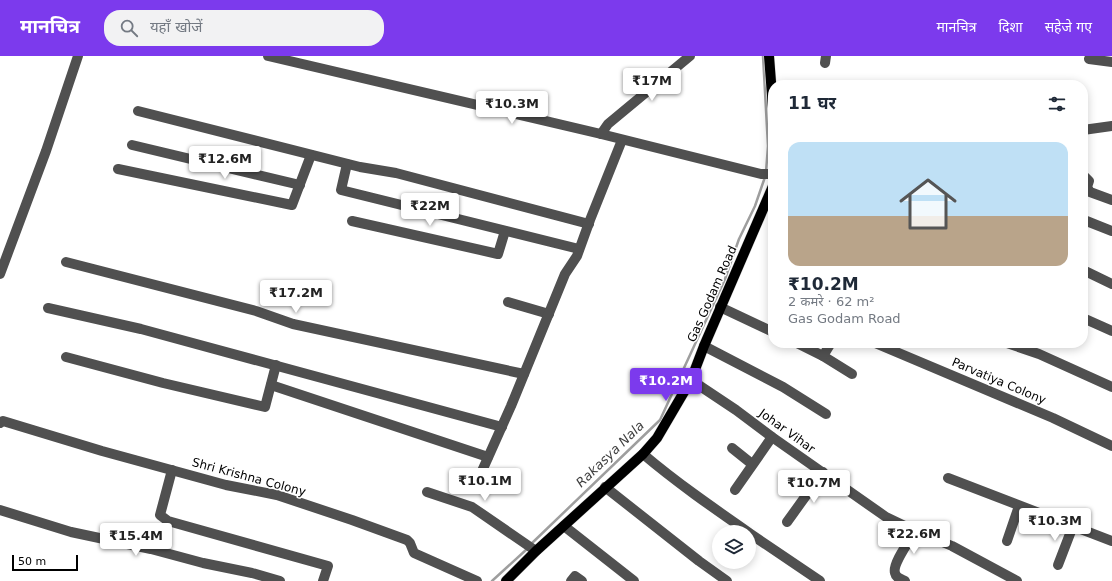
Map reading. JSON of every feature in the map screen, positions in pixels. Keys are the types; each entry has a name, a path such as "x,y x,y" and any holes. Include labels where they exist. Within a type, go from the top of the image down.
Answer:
{"main road":[{"path":"769,56 771,80"},
{"name":"Gas Godam Road","path":"508,580 531,548 564,526 605,487 643,454 657,438 691,380 720,307 768,199"}],"street":[{"path":"0,274 46,151 78,56"},
{"path":"268,56 767,174"},
{"path":"600,134 608,124 690,56"},
{"path":"1089,59 1112,62"},
{"path":"138,111 347,164 396,173 589,224"},
{"path":"1088,129 1112,126"},
{"path":"478,480 502,427 565,274 577,256 622,140"},
{"path":"132,145 300,185"},
{"path":"118,169 292,205 311,155"},
{"path":"347,164 341,190 579,249"},
{"path":"1088,190 1090,192 1112,200"},
{"path":"352,221 498,254 505,231"},
{"path":"1088,222 1112,231"},
{"path":"66,262 256,311 293,324 524,374"},
{"path":"1088,272 1112,284"},
{"path":"508,302 549,314"},
{"path":"720,307 768,330"},
{"path":"48,308 141,329 502,427"},
{"path":"1088,320 1112,331"},
{"path":"704,346 783,387 826,414"},
{"path":"807,348 852,374"},
{"path":"823,356 827,348"},
{"name":"Parvatiya Colony","path":"887,348 1053,418 1112,446"},
{"path":"1022,348 1039,354 1112,387"},
{"path":"66,358 265,407 276,365"},
{"name":"Johar Vihar","path":"691,380 736,410 886,517 952,546 1017,581"},
{"path":"271,385 488,457"},
{"name":"Shri Krishna Colony","path":"1,422 226,485 277,496 359,523 407,540 410,543 414,553 477,581"},
{"path":"735,490 772,437"},
{"path":"732,448 752,464"},
{"path":"643,454 712,508 738,525"},
{"path":"172,470 160,515 168,521 328,566 323,581"},
{"path":"787,522 822,472"},
{"path":"948,478 1112,541"},
{"path":"605,487 699,561 728,581"},
{"path":"427,492 472,507 531,548"},
{"path":"1007,541 1019,506"},
{"path":"0,510 71,532 151,549 280,581"},
{"path":"564,526 634,581"},
{"path":"1058,565 1073,526"},
{"path":"905,581 897,577 895,574 895,565 915,531"},
{"path":"756,537 820,581"},
{"path":"571,581 575,576 582,581"}],"waterway":[{"path":"763,56 768,146 766,172"},
{"name":"Rakasya Nala","path":"530,545 660,420 725,279 739,239 755,206 765,177"},
{"name":"Rakasya Nala","path":"492,581 527,549"}]}
